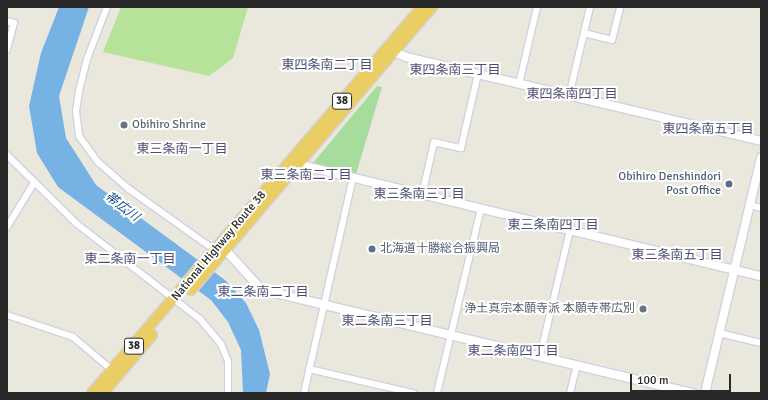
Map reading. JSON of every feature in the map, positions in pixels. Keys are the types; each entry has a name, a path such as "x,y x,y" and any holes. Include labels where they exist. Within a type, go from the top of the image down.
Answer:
{"highway":[{"name":"National Highway Route 38","path":"390,50 422,7"},
{"name":"National Highway Route 38","path":"103,393 293,163 390,50 432,7"},
{"name":"National Highway Route 38","path":"92,393 181,297"}],"street":[{"path":"107,7 87,59 79,92 76,111 79,136 98,162 129,189 221,250 260,288 323,305 693,393"},
{"path":"519,84 537,7"},
{"path":"570,96 590,7"},
{"path":"584,33 612,40 620,7"},
{"path":"7,21 14,22 7,50"},
{"path":"390,50 478,74 761,142"},
{"path":"422,195 434,142 461,148 478,74"},
{"path":"8,157 77,224 181,297 221,344 228,361 228,393"},
{"path":"705,393 761,158"},
{"path":"293,163 761,276"},
{"path":"304,393 353,178"},
{"path":"7,227 34,183"},
{"path":"749,205 761,208"},
{"path":"438,393 481,209"},
{"path":"540,356 570,230"},
{"path":"7,315 73,337 112,370"},
{"path":"719,333 761,343"},
{"path":"570,393 576,365"},
{"path":"309,368 413,393"}],"green space":[{"path":"121,7 248,7 233,58 209,76 103,52"},
{"path":"377,86 382,87 356,174 313,163"}],"water":[{"name":"帯広川","path":"59,7 89,7 59,96 66,138 96,185 225,280 246,303 259,330 270,374 266,393 243,393 241,350 228,322 211,300 58,187 37,153 29,106 41,53"}],"place":[{"name":"Obihiro Shrine","path":"124,125"},
{"name":"Obihiro Denshindori Post Office","path":"729,184"},
{"name":"北海道十勝総合振興局","path":"372,249"},
{"name":"浄土真宗本願寺派 本願寺帯広別","path":"643,309"}],"district":[{"name":"東四条南二丁目","path":"327,65"},
{"name":"東四条南三丁目","path":"455,70"},
{"name":"東四条南四丁目","path":"572,94"},
{"name":"東四条南五丁目","path":"708,129"},
{"name":"東三条南一丁目","path":"182,149"},
{"name":"東三条南二丁目","path":"306,175"},
{"name":"東三条南三丁目","path":"419,194"},
{"name":"東三条南四丁目","path":"553,225"},
{"name":"東三条南五丁目","path":"677,255"},
{"name":"東二条南一丁目","path":"130,259"},
{"name":"東二条南二丁目","path":"263,292"},
{"name":"東二条南三丁目","path":"387,321"},
{"name":"東二条南四丁目","path":"513,351"}]}
